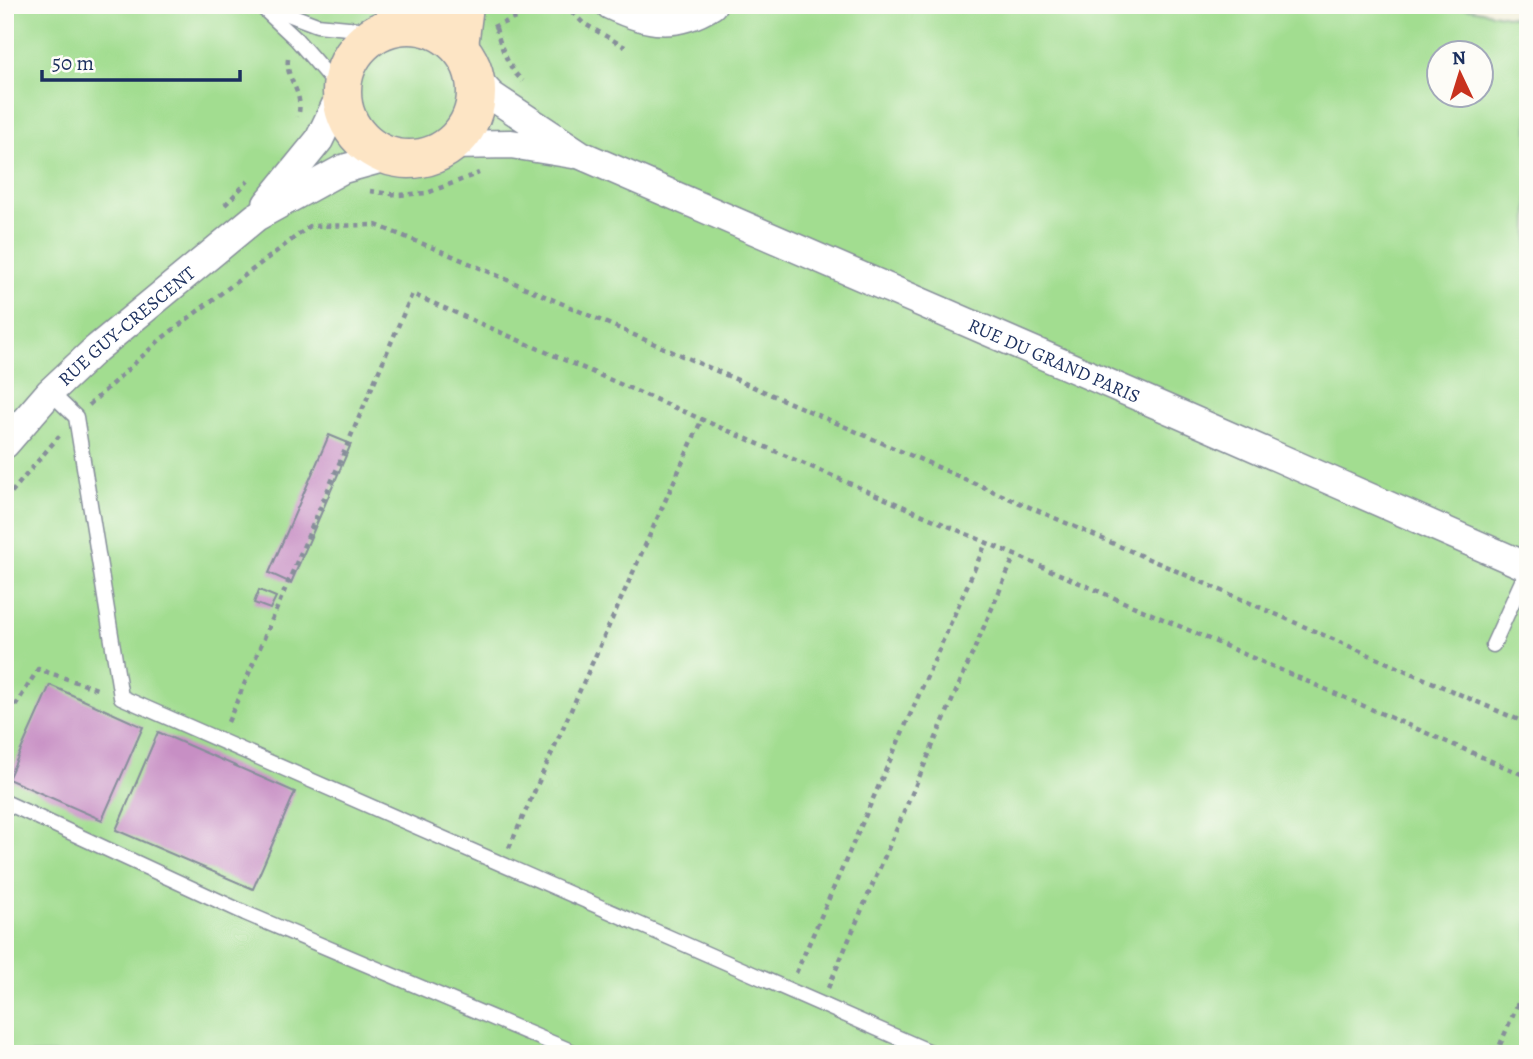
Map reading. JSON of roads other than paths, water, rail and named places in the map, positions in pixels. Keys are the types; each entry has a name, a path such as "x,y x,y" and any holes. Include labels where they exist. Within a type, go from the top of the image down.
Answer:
{"street":[{"path":"610,5 638,19 664,21 696,15 712,5"},
{"path":"401,20 471,39 477,100 471,121 450,145 421,158 405,159 390,156 368,145 352,127 343,104 343,77 356,50 366,39 401,20"},
{"name":"RUE DU GRAND PARIS","path":"471,39 492,96 581,155 1528,567"},
{"name":"RUE GUY-CRESCENT","path":"256,218 319,140 342,92"},
{"name":"RUE DU GRAND PARIS","path":"450,145 511,144 581,155"},
{"name":"RUE GUY-CRESCENT","path":"5,444 50,392 96,349 256,218 343,169 390,156"}],"lane":[{"path":"262,5 317,25 401,20"},
{"path":"262,5 342,92"},
{"path":"50,392 76,417 121,697 935,1054"},
{"path":"1493,645 1528,567"},
{"path":"5,802 245,913 578,1054"}]}
